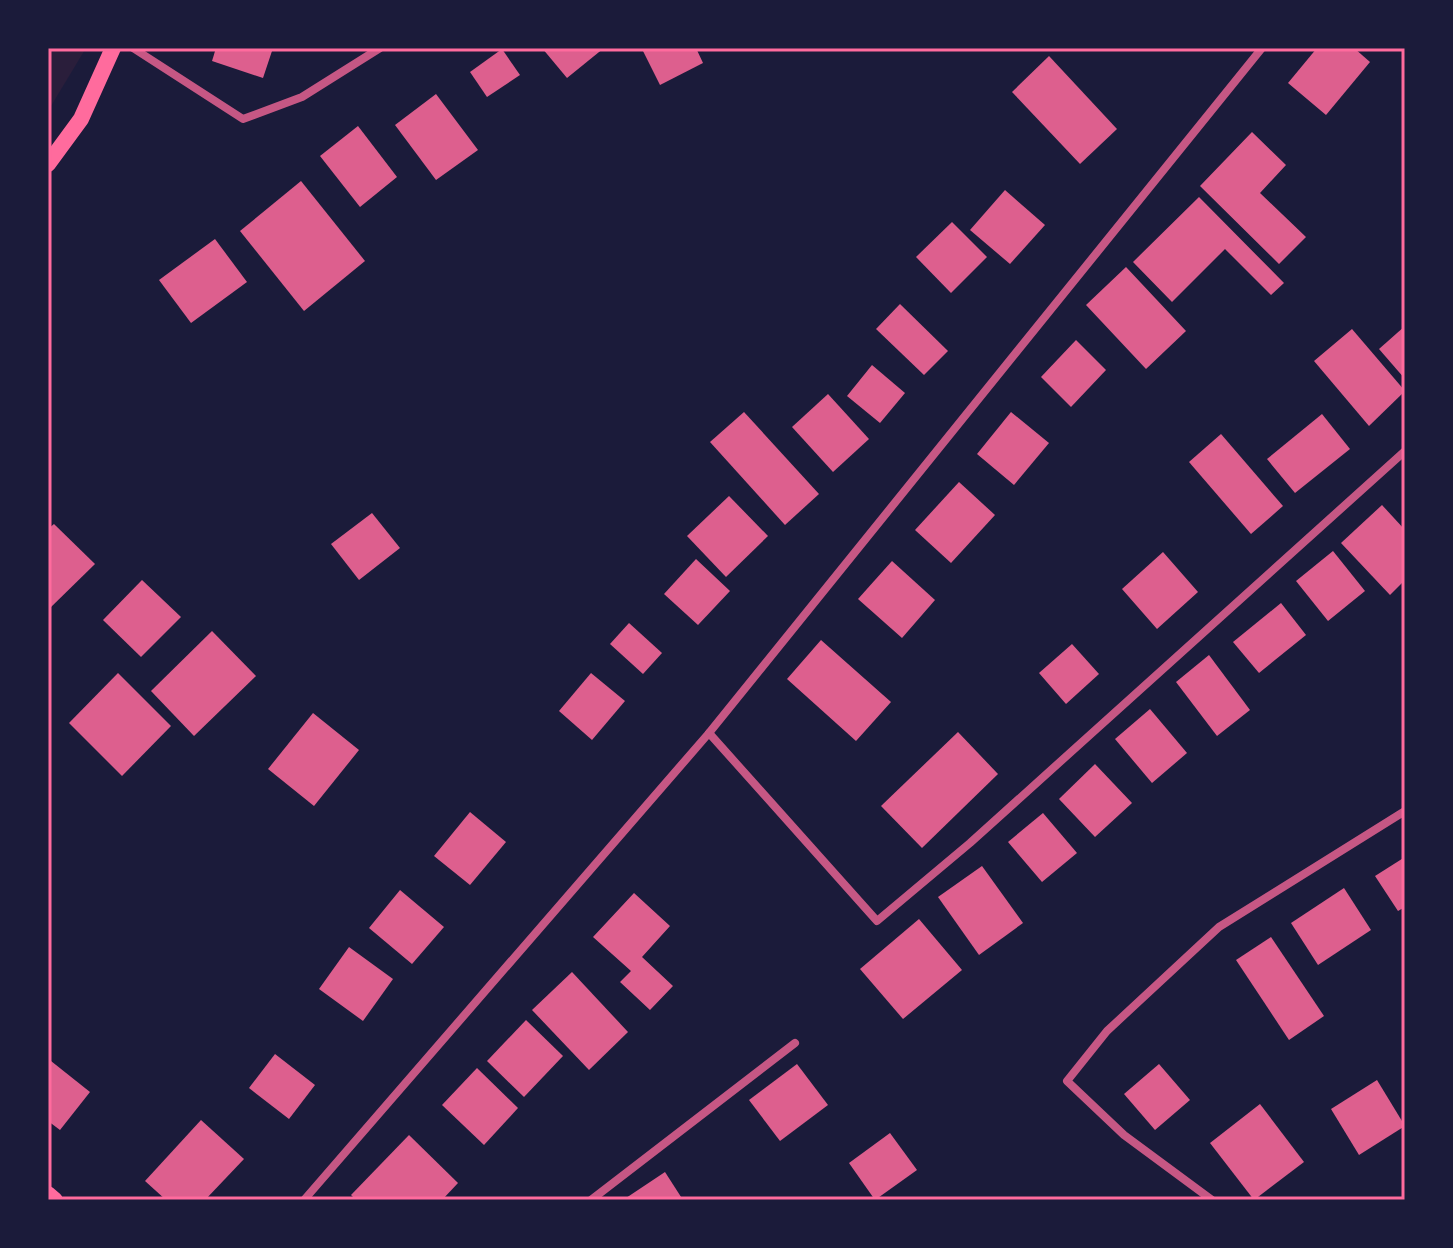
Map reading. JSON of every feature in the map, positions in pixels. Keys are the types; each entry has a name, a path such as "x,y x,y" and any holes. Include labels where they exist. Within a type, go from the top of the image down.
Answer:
{"main road":[{"path":"48,164 81,119 113,48"},
{"path":"48,1194 54,1200"}],"street":[{"path":"133,48 243,119 302,97 380,48"},
{"path":"304,1200 709,733 1262,48"},
{"path":"709,733 877,921 970,843 1405,451"},
{"path":"1212,1200 1124,1135 1067,1081 1107,1031 1219,927 1405,811"},
{"path":"591,1200 795,1043"}],"shaded area":[{"path":"48,48 86,48 48,111"}],"building":[{"path":"216,48 273,48 263,78 212,61"},
{"path":"542,48 604,48 567,78"},
{"path":"696,48 703,63 660,85 642,49"},
{"path":"1317,48 1354,48 1370,62 1326,115 1288,83"},
{"path":"502,49 520,75 487,97 470,72"},
{"path":"1049,56 1117,129 1080,164 1012,92"},
{"path":"436,94 478,150 436,180 395,125"},
{"path":"358,126 397,177 360,207 320,156"},
{"path":"1252,132 1286,165 1260,193 1306,237 1279,264 1200,186"},
{"path":"301,181 365,261 304,311 240,231"},
{"path":"1005,190 1045,225 1010,264 970,230"},
{"path":"1199,197 1284,283 1271,295 1225,249 1172,302 1133,262"},
{"path":"952,222 987,257 951,293 916,257"},
{"path":"215,239 247,282 191,323 159,280"},
{"path":"1126,267 1186,331 1146,369 1086,305"},
{"path":"900,304 948,351 924,375 876,329"},
{"path":"1405,326 1405,379 1379,349"},
{"path":"1352,329 1405,391 1369,426 1314,361"},
{"path":"1076,340 1106,370 1071,407 1041,377"},
{"path":"872,365 905,393 880,423 847,396"},
{"path":"828,394 869,439 833,472 792,427"},
{"path":"744,412 819,494 785,525 710,442"},
{"path":"1011,412 1049,443 1014,485 977,454"},
{"path":"1322,414 1350,449 1295,493 1267,459"},
{"path":"1221,434 1283,506 1251,534 1189,462"},
{"path":"959,482 995,515 951,563 915,530"},
{"path":"729,496 768,536 726,577 687,536"},
{"path":"1382,505 1405,530 1405,580 1390,595 1341,543"},
{"path":"372,513 400,548 359,580 331,544"},
{"path":"54,524 95,564 48,610 48,529"},
{"path":"1333,551 1365,591 1328,621 1296,581"},
{"path":"1163,552 1198,592 1157,629 1122,589"},
{"path":"696,559 730,591 698,625 664,594"},
{"path":"892,561 935,600 902,638 858,599"},
{"path":"142,580 181,617 141,657 103,620"},
{"path":"1281,603 1306,635 1259,673 1233,642"},
{"path":"629,623 662,653 643,674 610,644"},
{"path":"212,631 256,676 194,736 151,691"},
{"path":"821,640 891,702 856,741 787,679"},
{"path":"1072,644 1099,674 1066,704 1039,673"},
{"path":"1209,655 1250,710 1217,736 1176,682"},
{"path":"118,673 171,726 122,776 69,723"},
{"path":"591,673 625,701 592,740 559,711"},
{"path":"1150,709 1187,753 1152,783 1115,739"},
{"path":"313,713 359,750 314,806 268,769"},
{"path":"958,732 998,774 922,848 881,806"},
{"path":"1095,764 1132,803 1095,837 1059,799"},
{"path":"470,812 506,842 470,885 434,856"},
{"path":"1043,813 1077,853 1042,882 1008,842"},
{"path":"1405,857 1405,907 1398,911 1375,876"},
{"path":"982,866 1023,923 979,955 938,897"},
{"path":"1344,888 1371,930 1318,965 1291,923"},
{"path":"400,890 444,927 412,964 369,928"},
{"path":"634,893 670,926 642,957 673,986 650,1010 620,982 631,971 593,937"},
{"path":"919,919 962,970 903,1019 860,969"},
{"path":"1271,937 1324,1016 1289,1040 1236,960"},
{"path":"349,947 393,979 363,1021 319,989"},
{"path":"572,972 628,1032 589,1070 532,1010"},
{"path":"526,1020 563,1056 524,1097 487,1061"},
{"path":"275,1054 315,1085 289,1119 249,1088"},
{"path":"51,1061 90,1092 60,1130 48,1121"},
{"path":"797,1064 828,1105 780,1141 749,1100"},
{"path":"1159,1064 1190,1100 1155,1130 1124,1094"},
{"path":"477,1068 518,1108 484,1145 442,1105"},
{"path":"1377,1080 1405,1126 1359,1155 1331,1109"},
{"path":"1260,1104 1304,1162 1254,1200 1210,1143"},
{"path":"201,1120 244,1159 205,1200 166,1200 145,1181"},
{"path":"890,1133 917,1170 875,1200 849,1163"},
{"path":"409,1135 458,1183 442,1200 356,1200 351,1195"},
{"path":"665,1172 683,1200 623,1200"}]}
